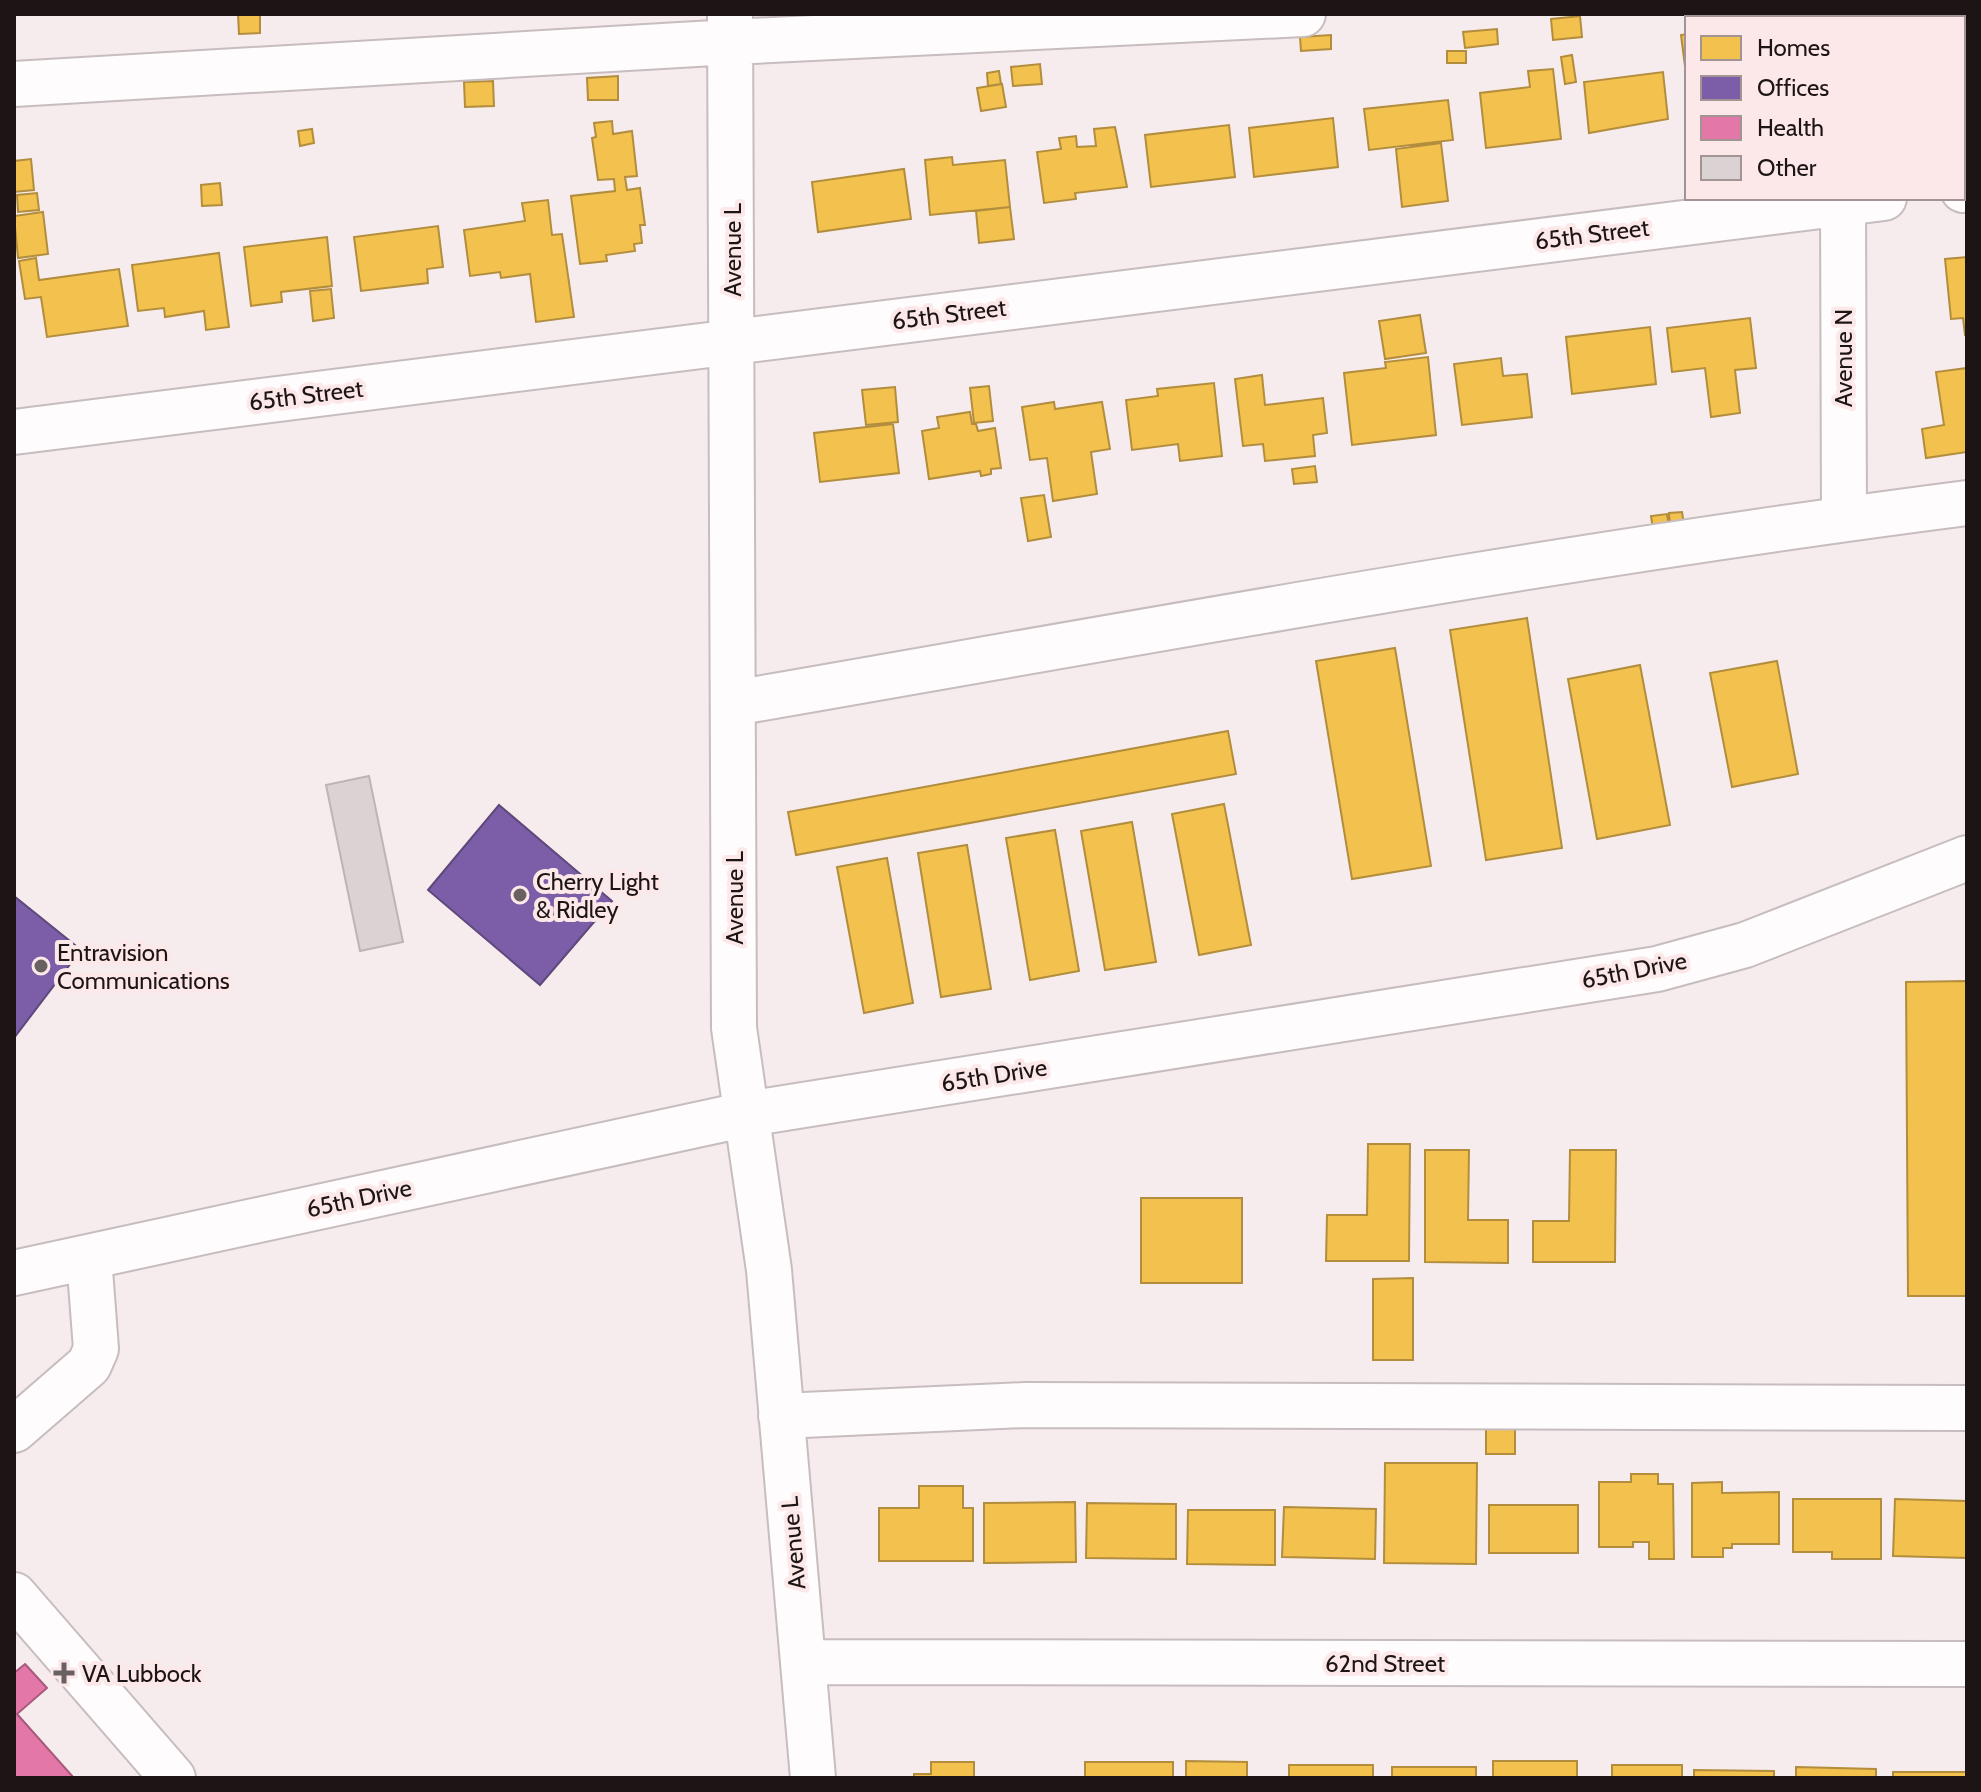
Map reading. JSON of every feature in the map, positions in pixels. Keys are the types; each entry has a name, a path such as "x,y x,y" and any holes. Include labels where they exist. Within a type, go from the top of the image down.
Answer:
{"street":[{"path":"14,84 730,28 1303,14"},
{"name":"Avenue L","path":"730,28 734,1028 769,1270 813,1778"},
{"name":"65th Street","path":"14,432 1848,200"},
{"name":"Avenue N","path":"1844,518 1856,200"},
{"path":"734,703 1191,624 1844,518 1967,503"},
{"name":"65th Drive","path":"14,1273 747,1114 1657,969 1745,945 1967,858"},
{"path":"14,1430 89,1365 96,1349 89,1257"},
{"path":"781,1416 1025,1405 1967,1408"},
{"path":"14,1595 173,1778"},
{"name":"62nd Street","path":"803,1662 1967,1664"}],"building: Homes":[{"path":"238,14 260,14 260,33 239,34"},
{"path":"1580,16 1582,37 1553,40 1551,19"},
{"path":"1497,29 1498,44 1465,48 1463,32"},
{"path":"1685,34 1685,66 1681,35"},
{"path":"1331,35 1331,49 1301,51 1300,37"},
{"path":"1447,51 1466,51 1466,63 1447,63"},
{"path":"1572,55 1576,82 1565,84 1561,57"},
{"path":"1040,64 1042,84 1013,86 1011,67"},
{"path":"1965,66 1967,66 1965,122"},
{"path":"1553,69 1561,139 1486,148 1480,93 1530,87 1528,71"},
{"path":"999,71 1001,84 988,86 987,73"},
{"path":"1663,72 1668,119 1589,133 1584,82"},
{"path":"618,76 618,100 588,100 587,78"},
{"path":"493,81 494,106 465,107 464,82"},
{"path":"1002,84 1006,107 981,111 977,88"},
{"path":"1448,100 1453,140 1369,150 1364,109"},
{"path":"1333,118 1338,167 1254,177 1249,128"},
{"path":"612,121 613,134 632,131 637,176 625,177 627,190 640,188 645,225 640,225 642,243 634,244 635,251 606,255 607,261 580,264 571,196 615,191 614,179 598,180 592,138 596,137 594,123"},
{"path":"1229,125 1235,177 1151,187 1145,135"},
{"path":"1115,127 1127,187 1075,193 1076,199 1044,203 1037,152 1061,149 1059,138 1076,136 1077,147 1096,146 1094,129"},
{"path":"312,129 314,143 300,146 298,131"},
{"path":"1441,143 1448,201 1402,207 1396,149"},
{"path":"952,157 953,165 1005,160 1010,207 930,215 925,160"},
{"path":"31,159 34,190 14,192 14,161"},
{"path":"904,169 911,219 818,232 812,182"},
{"path":"220,183 222,205 202,206 201,185"},
{"path":"37,193 39,210 18,212 17,195"},
{"path":"548,200 552,235 562,234 574,317 536,322 530,274 501,278 500,272 470,276 464,230 525,221 522,203"},
{"path":"1010,207 1014,239 979,243 976,211"},
{"path":"43,212 48,254 18,258 14,216"},
{"path":"438,226 443,267 427,269 428,283 361,291 354,237"},
{"path":"327,237 332,286 281,292 282,302 251,306 244,247"},
{"path":"219,253 229,327 206,330 204,311 165,317 164,308 138,311 132,265"},
{"path":"1967,257 1965,335 1963,318 1951,319 1945,259"},
{"path":"36,258 39,280 119,269 128,326 47,337 41,297 25,299 19,261"},
{"path":"331,289 334,318 313,321 310,291"},
{"path":"1420,315 1426,353 1385,359 1379,321"},
{"path":"1750,318 1756,368 1735,370 1740,413 1711,417 1705,368 1672,372 1667,328"},
{"path":"1650,327 1656,384 1572,394 1566,337"},
{"path":"1428,357 1436,435 1352,445 1344,373 1386,368 1385,362"},
{"path":"1501,358 1503,376 1527,374 1532,417 1462,425 1454,364"},
{"path":"1967,368 1967,452 1926,458 1922,429 1944,425 1936,372"},
{"path":"1262,375 1265,405 1323,398 1327,433 1313,435 1315,456 1265,461 1263,444 1243,446 1235,379"},
{"path":"1214,383 1222,456 1180,461 1178,444 1132,450 1126,400 1158,396 1157,389"},
{"path":"989,386 993,421 974,423 970,388"},
{"path":"895,387 898,422 866,425 862,390"},
{"path":"1054,402 1055,409 1102,402 1110,449 1091,452 1097,494 1053,501 1047,458 1030,460 1022,407"},
{"path":"970,412 972,424 976,424 978,431 995,428 1001,468 991,469 991,474 981,476 980,471 929,479 922,431 939,428 937,417"},
{"path":"893,424 899,473 820,482 814,433"},
{"path":"1315,466 1317,482 1294,484 1292,469"},
{"path":"1044,495 1051,537 1028,541 1021,498"},
{"path":"1682,512 1684,525 1670,526 1669,513"},
{"path":"1667,514 1669,526 1653,529 1651,516"},
{"path":"1527,618 1562,848 1486,860 1450,630"},
{"path":"1395,648 1431,866 1352,879 1316,661"},
{"path":"1777,661 1798,774 1732,787 1710,673"},
{"path":"1640,665 1670,825 1597,839 1568,679"},
{"path":"1228,731 1236,774 796,855 788,812"},
{"path":"1224,804 1251,945 1199,955 1172,814"},
{"path":"1132,822 1156,962 1105,970 1081,831"},
{"path":"1055,830 1079,971 1030,980 1006,838"},
{"path":"967,845 991,989 941,997 918,853"},
{"path":"887,858 913,1003 864,1013 837,867"},
{"path":"1966,981 1967,1296 1908,1296 1906,982"},
{"path":"1368,1144 1410,1144 1409,1261 1326,1261 1327,1215 1367,1215"},
{"path":"1425,1150 1469,1150 1468,1220 1508,1220 1508,1263 1425,1262"},
{"path":"1570,1150 1616,1150 1615,1262 1533,1262 1533,1221 1569,1221"},
{"path":"1141,1198 1242,1198 1242,1283 1141,1283"},
{"path":"1413,1278 1413,1360 1373,1360 1373,1279"},
{"path":"1486,1427 1515,1427 1515,1454 1486,1454"},
{"path":"1385,1463 1477,1463 1476,1564 1384,1563"},
{"path":"1631,1474 1658,1474 1658,1484 1673,1484 1674,1559 1649,1559 1649,1542 1633,1542 1633,1547 1599,1547 1599,1482 1631,1482"},
{"path":"1722,1482 1722,1493 1779,1492 1779,1544 1732,1544 1732,1548 1723,1548 1723,1557 1692,1557 1692,1483"},
{"path":"919,1486 963,1486 963,1508 973,1508 973,1561 879,1561 879,1508 919,1508"},
{"path":"1793,1499 1881,1499 1881,1559 1832,1559 1832,1552 1793,1552"},
{"path":"1895,1499 1967,1501 1967,1558 1893,1556"},
{"path":"1075,1502 1076,1562 984,1563 984,1503"},
{"path":"1087,1503 1176,1504 1176,1559 1086,1558"},
{"path":"1489,1505 1578,1505 1578,1553 1489,1553"},
{"path":"1284,1507 1376,1509 1375,1559 1282,1557"},
{"path":"1188,1510 1275,1510 1275,1565 1187,1564"},
{"path":"1186,1761 1247,1762 1247,1778 1186,1778"},
{"path":"1493,1761 1577,1761 1577,1778 1493,1778"},
{"path":"931,1762 974,1762 974,1778 914,1778 914,1774 931,1774"},
{"path":"1085,1762 1173,1762 1173,1778 1085,1778"},
{"path":"1289,1765 1373,1765 1373,1778 1289,1778"},
{"path":"1612,1765 1682,1765 1682,1778 1612,1778"},
{"path":"1392,1767 1476,1767 1476,1778 1392,1778"},
{"path":"1796,1767 1876,1769 1876,1778 1796,1778"},
{"path":"1694,1770 1774,1771 1774,1778 1694,1778"},
{"path":"1893,1772 1967,1772 1967,1778 1893,1778"}],"building: Offices":[{"name":"Cherry Light & Ridley","path":"499,805 612,901 540,985 428,890"},
{"name":"Entravision Communications","path":"14,896 81,950 14,1038"}],"building: Health":[{"path":"25,1664 47,1688 17,1714 74,1778 14,1778 14,1673"}],"building: Other":[{"path":"369,776 403,942 360,951 326,785"}],"place":[{"name":"Cherry Light & Ridley","path":"520,895"},
{"name":"Entravision Communications","path":"41,966"},
{"name":"VA Lubbock","path":"64,1673"}]}
